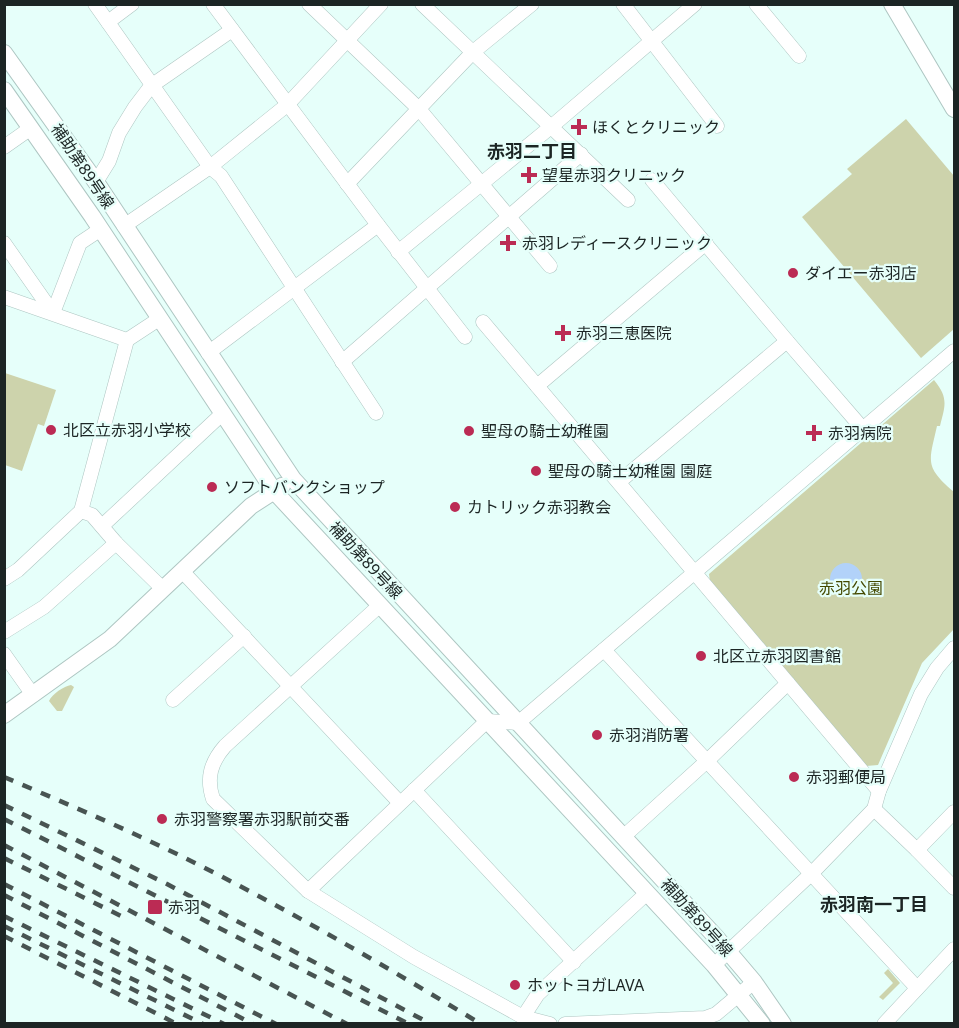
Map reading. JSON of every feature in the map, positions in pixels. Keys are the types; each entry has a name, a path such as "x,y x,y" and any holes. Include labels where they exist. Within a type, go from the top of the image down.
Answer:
{"street":[{"path":"95,4 210,167 221,176 376,413"},
{"path":"108,22 132,4"},
{"path":"213,4 398,252 465,337"},
{"path":"309,4 419,109 550,266"},
{"path":"124,226 210,167 287,105 381,4"},
{"path":"422,4 628,200"},
{"path":"347,184 473,52 532,4"},
{"path":"622,4 717,126"},
{"path":"398,252 552,126 695,4"},
{"path":"756,4 799,56"},
{"path":"892,4 954,109"},
{"path":"96,182 110,161 119,133 151,86 232,30"},
{"name":"補助第89号線","path":"4,53 96,182 293,479 729,951 783,1023"},
{"name":"補助第89号線","path":"4,90 101,229 274,491 714,965 762,1023"},
{"path":"4,147 31,128"},
{"path":"342,362 581,154"},
{"path":"652,180 863,429"},
{"path":"208,352 378,225"},
{"path":"52,313 80,243 101,229"},
{"path":"4,243 52,313"},
{"path":"537,386 706,243"},
{"path":"4,297 127,340"},
{"path":"4,579 18,570 81,511 127,340 159,319"},
{"path":"483,322 879,791"},
{"path":"619,483 787,341"},
{"path":"308,891 369,834 399,802 487,721 518,723 954,351"},
{"path":"102,526 222,414"},
{"path":"4,715 110,639 251,506 293,479"},
{"path":"81,511 92,515 116,543 163,589"},
{"path":"4,632 44,607 116,543"},
{"path":"182,571 399,802"},
{"path":"379,606 225,746 211,767 210,782 213,799 308,891 414,957 523,1017 550,1023"},
{"path":"173,700 244,636"},
{"path":"714,965 812,873 874,809 879,791 921,694 937,668 954,648"},
{"path":"604,650 917,988"},
{"path":"4,654 33,695"},
{"path":"623,837 788,683"},
{"path":"414,790 574,962"},
{"path":"874,809 954,888"},
{"path":"917,850 954,812"},
{"path":"523,1017 538,994 647,893"},
{"path":"884,1023 954,949"},
{"path":"565,1023 685,1022 705,1018 717,1014 754,982"}],"green space":[{"path":"906,119 954,176 954,329 921,358 802,217 852,174 847,169"},
{"path":"5,373 56,390 44,426 38,424 22,471 5,465"},
{"name":"赤羽公園","path":"934,380 942,392 944,402 940,426 937,426 932,448 931,463 938,476 954,492 954,629 922,663 878,765 866,766 710,582 709,574"},
{"path":"71,685 74,687 62,711 57,711 49,701 58,691"},
{"path":"888,969 900,983 883,1000 879,997 893,983 884,973"}],"water":[{"path":"846,563 857,568 862,579 857,590 846,595 835,590 830,579 835,568"}],"railway":[{"path":"4,777 179,855 256,894 407,979 481,1024"},
{"path":"4,805 167,884 431,1024"},
{"path":"4,819 409,1024"},
{"path":"4,845 347,1024"},
{"path":"4,858 123,917"},
{"path":"4,884 276,1024"},
{"path":"4,895 253,1024"},
{"path":"4,916 224,1024"},
{"path":"4,926 203,1024"},
{"path":"4,936 177,1024"}],"place":[{"name":"ほくとクリニック","path":"579,127"},
{"name":"望星赤羽クリニック","path":"529,175"},
{"name":"赤羽レディースクリニック","path":"508,243"},
{"name":"ダイエー赤羽店","path":"793,273"},
{"name":"赤羽三恵医院","path":"563,333"},
{"name":"北区立赤羽小学校","path":"51,430"},
{"name":"聖母の騎士幼稚園","path":"469,431"},
{"name":"赤羽病院","path":"814,433"},
{"name":"聖母の騎士幼稚園 園庭","path":"536,471"},
{"name":"ソフトバンクショップ","path":"212,487"},
{"name":"カトリック赤羽教会","path":"455,507"},
{"name":"北区立赤羽図書館","path":"701,656"},
{"name":"赤羽消防署","path":"597,735"},
{"name":"赤羽郵便局","path":"794,777"},
{"name":"赤羽警察署赤羽駅前交番","path":"162,819"},
{"name":"赤羽","path":"155,907"},
{"name":"ホットヨガLAVA","path":"515,985"}],"district":[{"name":"赤羽二丁目","path":"532,151"},
{"name":"赤羽南一丁目","path":"874,904"}]}
